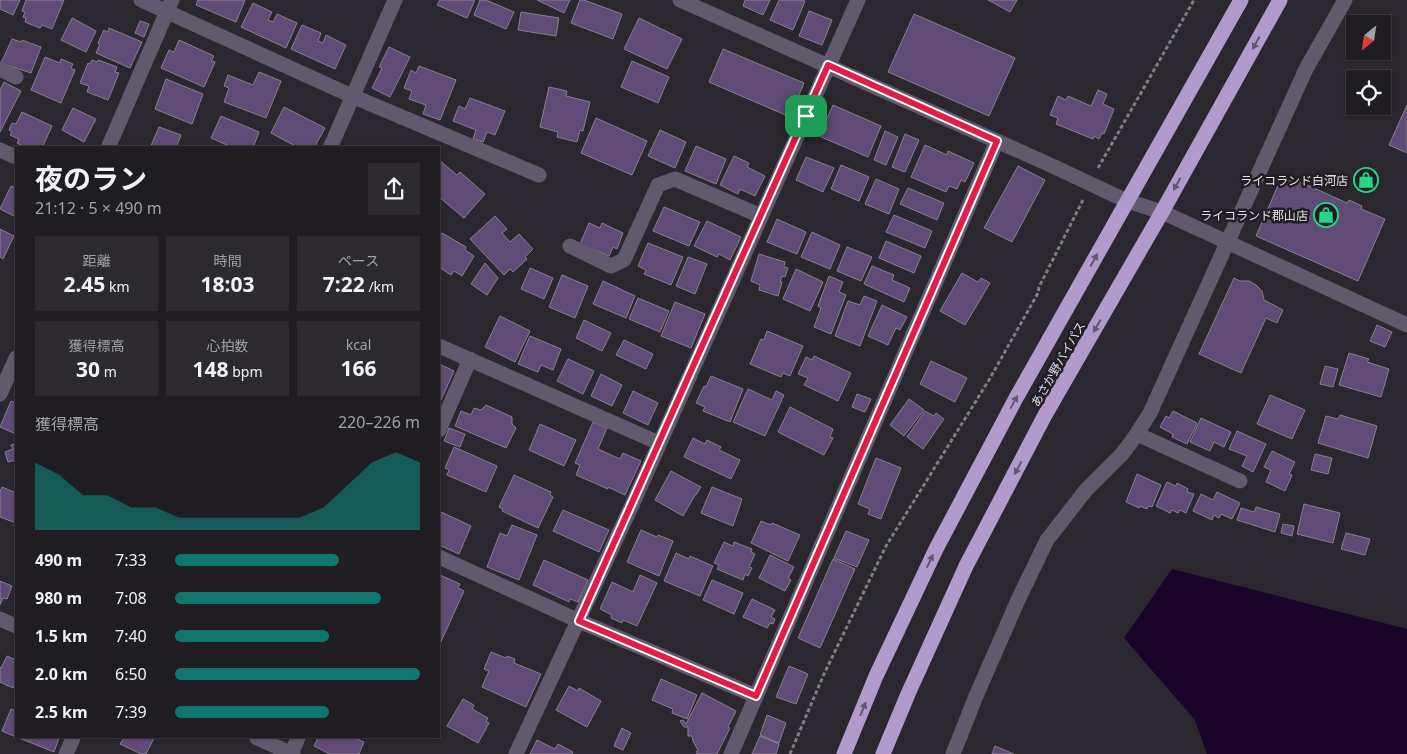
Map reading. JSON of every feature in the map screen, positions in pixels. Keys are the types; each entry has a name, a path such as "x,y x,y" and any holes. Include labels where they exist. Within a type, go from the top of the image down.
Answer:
{"highway":[{"name":"あさか野バイパス","path":"844,754 876,676 936,549 1016,398 1241,0"},
{"name":"あさか野バイパス","path":"883,754 966,566 1045,415 1162,212 1280,0"}],"street":[{"path":"141,0 169,6 352,96 539,175"},
{"path":"331,146 395,0"},
{"path":"680,0 1127,201 1162,212 1407,325"},
{"path":"516,754 579,621 858,0"},
{"path":"953,754 976,696 1046,540 1086,490 1122,454 1150,413 1306,70 1345,0"},
{"path":"109,146 169,6"},
{"path":"0,69 16,76"},
{"path":"731,754 997,141"},
{"path":"0,150 15,157"},
{"path":"570,246 611,266 624,260 658,185 675,179 760,216"},
{"path":"440,346 659,443"},
{"path":"440,428 470,359"},
{"path":"0,394 11,368"},
{"path":"1137,434 1240,481"},
{"path":"440,557 579,621 756,696"},
{"path":"0,619 15,626"},
{"path":"66,754 74,738"},
{"path":"257,738 292,754 298,738"}],"path":[{"path":"1098,168 1194,0"},
{"path":"790,754 824,674 886,546 1019,328 1083,200"}],"shaded area":[{"path":"1172,569 1407,629 1407,754 1207,754 1195,720 1124,638"}],"building":[{"path":"0,0 20,0 13,15 0,9"},
{"path":"26,0 64,0 52,29 42,25 40,28 25,22 26,18 23,17 25,12 22,11"},
{"path":"198,0 245,0 236,22 196,5"},
{"path":"440,0 475,0 467,18 437,5"},
{"path":"480,0 486,0 514,12 506,29 474,15"},
{"path":"537,0 570,0 564,13"},
{"path":"580,0 622,14 613,39 571,23"},
{"path":"745,0 770,0 763,15 743,6"},
{"path":"779,0 805,1 793,30 770,20"},
{"path":"988,0 1017,0 1010,12"},
{"path":"253,3 272,12 268,20 273,22 277,14 297,23 286,48 241,27"},
{"path":"809,11 832,20 822,45 799,36"},
{"path":"521,12 559,18 556,36 518,30"},
{"path":"914,14 1015,58 989,116 888,72"},
{"path":"72,18 96,31 86,52 61,40"},
{"path":"639,18 682,39 667,69 624,49"},
{"path":"140,21 149,24 144,37 135,33"},
{"path":"302,25 321,33 318,41 323,43 326,35 346,45 335,69 291,49"},
{"path":"109,28 142,42 130,68 96,53 104,30 108,32"},
{"path":"12,39 21,42 22,40 41,47 31,73 1,63"},
{"path":"179,40 214,56 211,61 215,62 204,87 161,68 169,50 174,52"},
{"path":"389,47 410,57 390,97 372,88 382,68 379,67"},
{"path":"723,49 804,83 790,117 709,82"},
{"path":"45,57 60,63 61,59 73,64 71,68 75,70 61,103 31,90"},
{"path":"92,60 97,62 98,60 117,67 115,72 119,73 108,100 87,92 89,86 80,83 88,63 90,64"},
{"path":"632,61 669,77 658,103 621,87"},
{"path":"419,66 456,80 440,120 423,114 426,105 409,99 412,91 404,88 411,70 416,73"},
{"path":"259,72 281,81 266,118 224,102 229,88 224,86 228,75 253,85"},
{"path":"166,79 203,94 192,124 155,109"},
{"path":"4,82 21,91 0,132 0,90"},
{"path":"549,87 567,91 566,96 590,102 583,131 580,130 577,142 557,137 558,132 540,127"},
{"path":"1098,90 1107,94 1103,104 1114,109 1104,134 1102,133 1099,139 1094,136 1093,139 1056,124 1058,118 1050,115 1058,96 1066,100 1068,96 1091,106"},
{"path":"470,98 505,111 495,135 487,132 483,142 473,139 476,130 453,121 459,106 465,109"},
{"path":"833,105 881,126 868,157 819,136"},
{"path":"1407,105 1407,153 1389,145"},
{"path":"284,107 325,128 315,146 295,146 271,133"},
{"path":"73,108 96,119 84,142 62,130"},
{"path":"22,112 52,126 43,146 22,146 17,143 19,139 10,135 12,132 9,130 12,123 16,124"},
{"path":"221,116 259,132 254,146 229,146 211,138"},
{"path":"596,118 647,141 632,175 581,153"},
{"path":"159,127 181,135 177,146 151,146"},
{"path":"660,130 686,142 675,168 648,156"},
{"path":"885,131 898,137 886,165 874,160"},
{"path":"905,134 919,140 905,172 892,167"},
{"path":"925,145 947,155 948,151 974,163 965,182 961,180 957,189 949,186 946,192 911,177"},
{"path":"696,146 726,159 716,184 685,171"},
{"path":"734,156 749,163 747,167 765,176 755,196 740,189 738,194 720,185"},
{"path":"806,157 834,168 823,192 796,180"},
{"path":"440,161 457,175 460,172 485,194 464,218 440,198"},
{"path":"841,165 869,177 859,201 831,189"},
{"path":"1018,166 1045,180 1012,242 984,228"},
{"path":"1283,174 1347,203 1349,200 1362,206 1361,209 1385,219 1358,281 1256,236"},
{"path":"876,179 899,189 889,214 865,204"},
{"path":"11,186 15,188 15,216 0,209"},
{"path":"908,188 944,203 937,220 900,204"},
{"path":"664,207 700,222 689,246 653,231"},
{"path":"894,215 932,231 925,248 886,232"},
{"path":"495,216 507,229 502,233 510,242 519,234 533,249 525,257 527,259 513,272 510,269 504,275 470,239"},
{"path":"777,219 806,232 797,254 767,242"},
{"path":"707,221 741,237 730,260 719,254 717,257 694,246"},
{"path":"589,223 600,228 602,223 623,233 617,249 613,247 609,256 580,244"},
{"path":"0,229 14,236 3,259 0,257"},
{"path":"812,232 840,245 830,269 801,257"},
{"path":"442,233 466,247 465,250 474,256 462,276 454,271 451,275 440,268 440,236"},
{"path":"886,241 921,256 914,273 879,258"},
{"path":"648,243 683,257 671,285 644,274 646,270 638,266"},
{"path":"847,247 872,257 861,281 837,271"},
{"path":"759,254 785,262 784,267 788,268 785,277 782,276 778,296 759,290 760,285 751,281"},
{"path":"688,257 707,264 695,294 676,286"},
{"path":"485,263 498,278 487,295 471,284"},
{"path":"872,266 894,275 892,280 910,288 904,302 864,284"},
{"path":"530,268 553,278 544,299 521,289"},
{"path":"796,269 823,282 810,311 783,299"},
{"path":"962,273 978,282 981,278 990,283 965,325 940,311"},
{"path":"562,275 588,286 575,318 549,307"},
{"path":"829,276 843,282 839,292 846,295 831,334 814,327 821,308 818,306"},
{"path":"1234,278 1240,281 1249,281 1256,285 1262,291 1264,300 1283,310 1277,323 1266,318 1241,373 1199,354"},
{"path":"603,281 635,296 626,318 593,304"},
{"path":"864,296 877,301 860,346 835,336 848,301 860,305"},
{"path":"638,298 669,311 660,332 629,319"},
{"path":"675,302 705,314 691,348 661,336"},
{"path":"882,305 907,317 900,330 896,328 888,345 868,336"},
{"path":"500,316 530,331 515,362 485,347"},
{"path":"584,320 611,333 602,351 576,338"},
{"path":"1377,325 1392,332 1385,347 1370,341"},
{"path":"767,331 803,346 790,376 783,373 781,377 750,364 761,339 764,340"},
{"path":"530,336 561,349 553,370 541,365 538,372 518,364"},
{"path":"624,340 653,354 646,369 616,355"},
{"path":"1349,353 1369,359 1367,362 1389,369 1381,397 1339,385"},
{"path":"814,356 851,373 838,401 804,385 808,378 798,374 806,357 812,360"},
{"path":"568,359 594,371 583,394 557,381"},
{"path":"931,361 967,378 955,402 920,384"},
{"path":"440,364 454,371 440,400"},
{"path":"1325,366 1338,369 1333,387 1320,384"},
{"path":"601,374 622,385 612,406 591,396"},
{"path":"711,376 743,389 730,422 703,411 705,407 696,403"},
{"path":"748,389 772,400 776,391 784,395 765,436 733,422"},
{"path":"633,391 658,403 648,425 623,413"},
{"path":"857,394 871,399 865,412 852,407"},
{"path":"1270,395 1305,410 1292,439 1257,424"},
{"path":"909,399 924,410 904,436 890,425"},
{"path":"11,401 15,403 15,434 0,427"},
{"path":"486,405 512,417 512,424 516,428 506,448 455,426 461,411 471,415 474,408 481,410"},
{"path":"790,407 833,429 830,437 833,438 824,455 778,432"},
{"path":"925,411 934,416 936,413 944,419 923,449 907,437"},
{"path":"1173,411 1197,423 1187,444 1172,437 1173,434 1160,427 1166,416 1169,418"},
{"path":"1340,415 1377,426 1368,458 1318,443 1326,416 1338,419"},
{"path":"1201,418 1231,432 1224,447 1214,442 1210,451 1190,442"},
{"path":"593,422 607,428 598,449 620,459 623,453 641,461 625,495 576,475 580,465 575,463"},
{"path":"540,424 576,440 564,466 529,450"},
{"path":"449,428 465,434 460,447 444,441"},
{"path":"1237,431 1266,444 1253,472 1242,466 1247,456 1229,449"},
{"path":"693,438 705,444 707,440 721,447 719,450 740,460 731,479 684,457"},
{"path":"15,443 15,460 8,462 5,452 13,449 11,445"},
{"path":"454,447 497,466 486,492 447,475 449,470 445,468"},
{"path":"1272,451 1295,462 1289,474 1292,475 1285,491 1266,482 1271,470 1264,467"},
{"path":"1315,454 1332,458 1328,474 1311,470"},
{"path":"876,458 901,468 881,519 868,514 870,509 858,504"},
{"path":"671,471 701,487 683,516 655,500"},
{"path":"1137,474 1161,485 1152,507 1148,506 1147,509 1140,506 1139,508 1126,502"},
{"path":"514,475 551,492 550,495 553,497 538,528 502,511 503,509 499,507"},
{"path":"1167,482 1176,486 1177,483 1188,489 1187,492 1194,494 1186,513 1180,510 1178,513 1172,510 1170,513 1156,506"},
{"path":"2,487 15,493 15,523 0,517 0,492"},
{"path":"712,487 742,499 733,526 701,513"},
{"path":"1217,492 1240,503 1232,519 1221,514 1219,518 1214,515 1212,520 1193,511 1201,494 1213,500"},
{"path":"1304,504 1340,513 1333,543 1297,534"},
{"path":"1256,507 1280,514 1275,532 1237,520 1241,508 1254,512"},
{"path":"563,510 609,530 599,552 553,531"},
{"path":"440,511 471,526 459,554 440,545"},
{"path":"761,521 771,525 772,523 800,535 788,561 751,543"},
{"path":"1283,524 1294,526 1292,536 1281,533"},
{"path":"512,525 537,535 519,580 487,567 500,533 507,536"},
{"path":"641,530 673,541 659,576 627,562"},
{"path":"846,531 869,540 857,567 834,558"},
{"path":"1346,533 1370,539 1365,555 1341,549"},
{"path":"724,542 733,546 734,542 752,549 751,552 755,554 749,567 752,568 748,576 745,574 743,580 717,569 719,565 714,563"},
{"path":"676,553 689,559 690,556 713,566 700,596 664,581"},
{"path":"770,555 794,567 788,578 791,580 785,591 759,578"},
{"path":"833,559 855,569 820,648 798,638"},
{"path":"544,560 588,580 578,602 570,599 569,602 533,585"},
{"path":"440,575 460,584 458,588 464,591 440,644"},
{"path":"640,575 657,583 637,626 623,620 622,623 611,618 612,615 600,609 612,582 633,592"},
{"path":"712,580 743,593 734,614 703,600"},
{"path":"0,581 12,586 7,599 3,598 0,605"},
{"path":"752,599 775,610 771,617 775,619 773,624 770,623 767,628 743,617"},
{"path":"491,652 506,658 507,656 515,659 514,663 541,674 526,707 482,687 489,671 484,669"},
{"path":"7,656 15,660 15,683 13,688 0,682 1,668"},
{"path":"789,666 808,674 796,704 776,697"},
{"path":"661,679 697,695 687,719 672,713 673,709 652,700"},
{"path":"569,686 578,691 579,688 601,701 587,727 556,710"},
{"path":"702,693 736,711 717,754 697,754 698,750 692,736 688,736 688,727 684,727 680,721 683,720 686,724"},
{"path":"463,699 474,705 472,709 488,718 486,722 489,723 478,743 447,726"},
{"path":"11,709 15,711 15,737 2,731"},
{"path":"767,715 786,723 779,743 760,735"},
{"path":"622,728 631,733 623,750 614,746"},
{"path":"760,736 779,744 776,754 752,754"},
{"path":"19,738 59,738 54,752"},
{"path":"124,738 154,738 146,754 141,754 120,744"},
{"path":"318,738 354,738 364,742 359,754 330,754 314,746"},
{"path":"537,740 555,749 558,744 573,752 572,754 530,754"},
{"path":"995,746 1014,754 992,754"}],"place":[{"name":"ライコランド白河店","path":"1366,180"},
{"name":"ライコランド郡山店","path":"1326,215"}],"route":[{"path":"828,65 997,141 756,696 579,621 806,116 828,65"}]}
